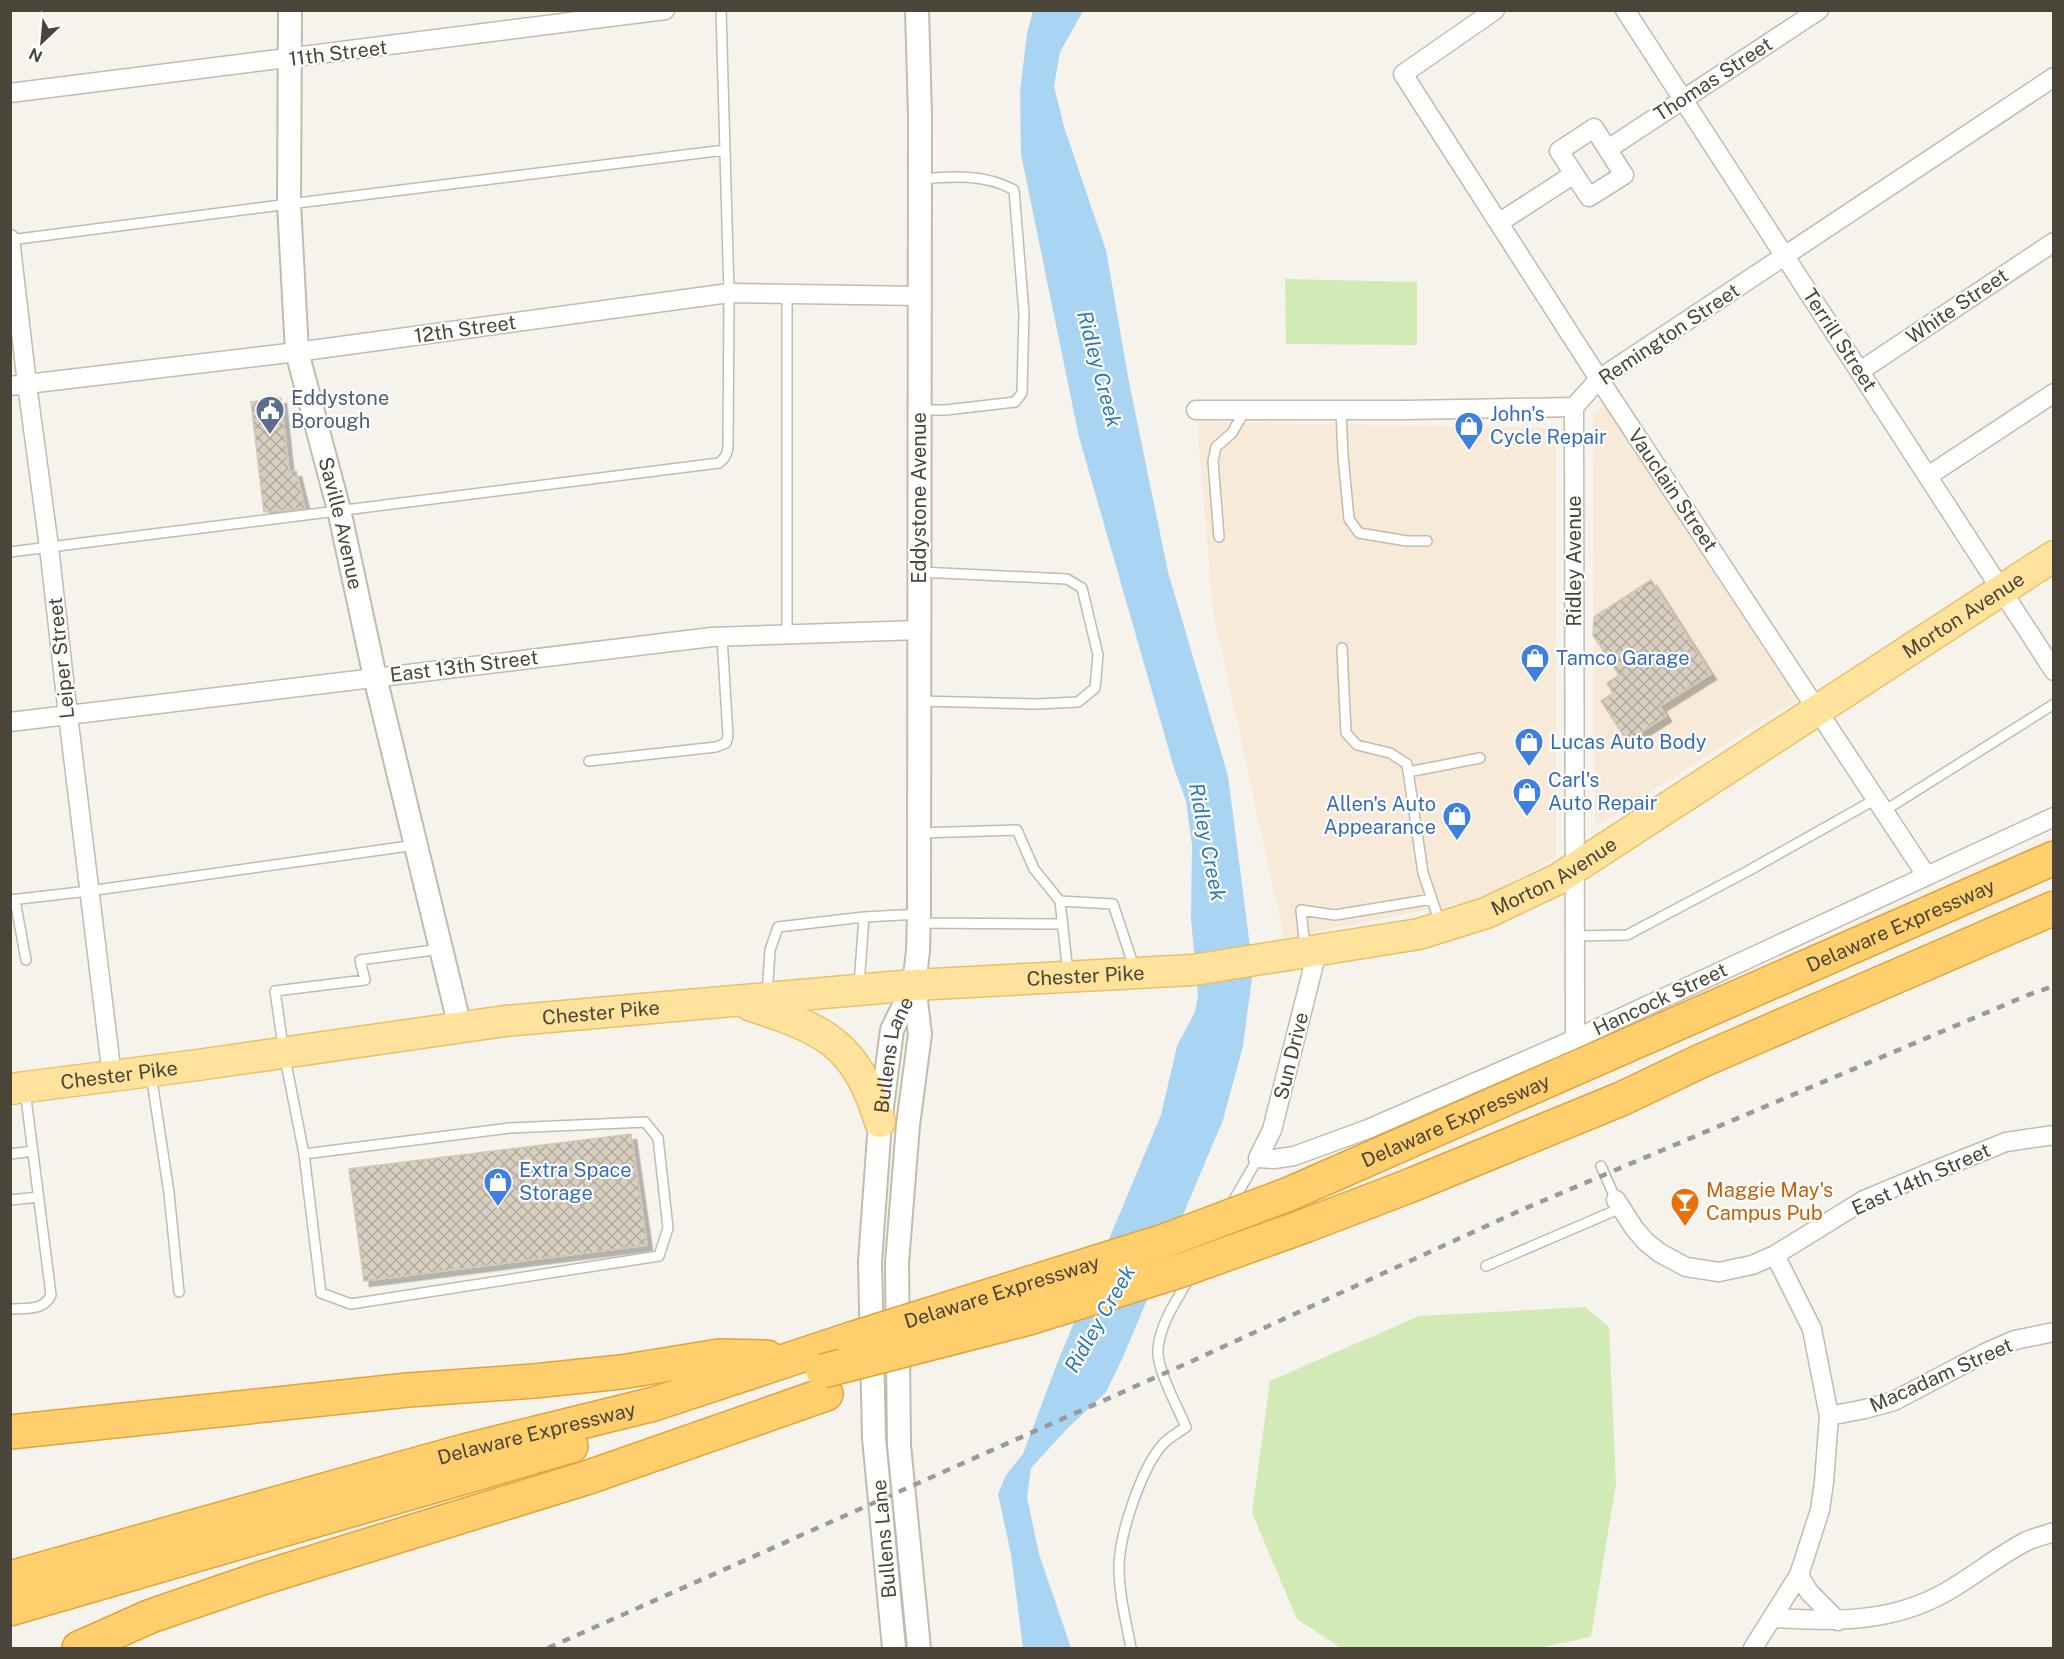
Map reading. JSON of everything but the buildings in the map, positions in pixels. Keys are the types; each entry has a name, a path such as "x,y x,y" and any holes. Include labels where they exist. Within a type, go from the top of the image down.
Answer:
{"highway":[{"name":"Delaware Expressway","path":"10,1609 469,1476 815,1368 1164,1241 1289,1194 2054,858"},
{"name":"Delaware Expressway","path":"10,1578 464,1451 654,1404 1029,1318 1182,1270 1408,1186 1621,1099 1703,1060 2054,908"},
{"path":"10,1432 408,1390 610,1373 719,1356 815,1368"},
{"path":"78,1648 151,1616 259,1579 589,1477 815,1368"}],"main road":[{"name":"Morton Avenue","path":"1193,970 1394,939 1442,928 1505,906 1575,868 2054,556"},
{"name":"Chester Pike","path":"17,1088 460,1027 859,990 1193,970"},
{"path":"735,1000 808,1026 835,1044 846,1054 864,1079 880,1122"}],"street":[{"name":"Saville Avenue","path":"290,10 289,204 297,352 339,510 375,676 460,1027"},
{"name":"11th Street","path":"10,93 290,59 598,15 665,10"},
{"name":"Eddystone Avenue","path":"914,986 919,919 920,180 917,10"},
{"name":"Vauclain Street","path":"1495,10 1403,74 1599,379 1926,875"},
{"name":"Terrill Street","path":"1625,10 2053,668"},
{"name":"Thomas Street","path":"1608,148 1819,10"},
{"name":"Remington Street","path":"1574,407 1599,379 2054,77"},
{"path":"1594,128 1624,175 1589,197 1574,174 1559,151 1594,128"},
{"path":"1500,222 1574,174"},
{"name":"Leiper Street","path":"11,240 19,385 49,547 112,1076"},
{"name":"White Street","path":"1860,371 2054,242"},
{"name":"12th Street","path":"19,385 297,352 729,293 920,296"},
{"path":"1928,476 2054,393"},
{"path":"1196,410 1574,407"},
{"name":"Ridley Avenue","path":"1574,407 1575,1039"},
{"name":"East 13th Street","path":"10,722 375,676 722,637 919,630"},
{"name":"Hancock Street","path":"1258,1158 1284,1158 1322,1147 1575,1039 2054,817"},
{"name":"Sun Drive","path":"1258,1158 1272,1130 1311,953"},
{"name":"Bullens Lane","path":"894,1648 874,1438 870,1262 880,1122 892,1030 914,986"},
{"name":"Bullens Lane","path":"914,986 920,1034 908,1125 897,1263 898,1445 919,1648"},
{"name":"East 14th Street","path":"1619,1204 1646,1242 1673,1261 1686,1267 1719,1272 1752,1265 1775,1255 1874,1196 2006,1143 2054,1135"},
{"path":"1753,1648 1799,1575 1820,1510 1829,1416 1812,1329 1775,1255"},
{"name":"Macadam Street","path":"1829,1416 1894,1401 1985,1353 2015,1340 2054,1332"},
{"path":"1772,1618 1838,1621 1885,1616 1914,1607 1945,1593 2027,1541 2054,1532"},
{"path":"1799,1575 1809,1592 1838,1621"}],"lane":[{"path":"10,552 719,463 727,455 728,447 729,293 721,10"},
{"path":"11,240 725,150"},
{"path":"920,180 940,177 980,178 1014,190 1024,313 1022,393 1015,402 946,410 920,410"},
{"path":"787,294 787,635"},
{"path":"1218,537 1213,461 1216,447 1232,433 1245,410"},
{"path":"1341,410 1349,519 1359,533 1407,541 1427,541"},
{"path":"919,572 1067,579 1082,588 1098,655 1095,688 1078,702 1037,704 919,701"},
{"path":"589,760 716,747 726,743 728,736 722,637"},
{"path":"1342,648 1346,733 1357,745 1390,753 1407,764 1423,873 1442,928"},
{"path":"1575,936 1627,935 1880,805 2054,704"},
{"path":"1408,772 1480,758"},
{"path":"919,833 1017,830 1034,869 1060,901 1068,978"},
{"path":"26,960 13,900 416,845"},
{"path":"1311,953 1301,910 1335,915 1431,898"},
{"path":"1060,901 1113,904 1136,974"},
{"path":"767,998 770,950 778,927 864,917 1062,924"},
{"path":"859,990 864,917"},
{"path":"304,1155 510,1128 645,1122 658,1138 668,1228 659,1256 351,1304 321,1293 304,1155 284,1053 275,992 364,980 360,960 441,949"},
{"path":"150,1071 169,1193 179,1292"},
{"path":"10,1309 40,1307 48,1302 51,1295 33,1151 17,1088"},
{"path":"10,1154 33,1151"},
{"path":"1215,1233 1258,1158"},
{"path":"1486,1266 1619,1204 1601,1166"},
{"path":"10,1200 39,1197"},
{"path":"1131,1648 1121,1594 1119,1565 1123,1535 1153,1458 1164,1442 1186,1427 1161,1369 1158,1349 1160,1337 1171,1312 1204,1253"}],"shaded area":[{"path":"1600,407 1610,407 1799,698 1595,827 1593,417"},
{"path":"1197,422 1556,428 1556,857 1484,899 1284,938 1213,611"}],"green space":[{"path":"1285,279 1417,282 1417,345 1286,344"},
{"path":"1585,1307 1609,1327 1616,1484 1591,1637 1538,1648 1341,1648 1297,1619 1252,1513 1270,1381 1419,1316"}],"water":[{"name":"Ridley Creek","path":"1033,11 1083,11 1060,52 1054,86 1064,127 1106,250 1129,382 1168,572 1228,776 1253,970 1243,1046 1223,1120 1123,1357 1106,1392 1031,1468 1027,1497 1039,1554 1071,1648 1023,1648 1011,1554 998,1494 1006,1475 1023,1454 1058,1361 1161,1115 1177,1046 1195,1012 1198,996 1191,918 1192,845 1186,801 1174,768 1079,437 1021,154 1020,91 1027,34"}],"railway":[{"path":"548,1648 1190,1362 1519,1211 2054,986"}],"place":[{"name":"Eddystone Borough","path":"270,436"},
{"name":"John's Cycle Repair","path":"1469,452"},
{"name":"Tamco Garage","path":"1535,684"},
{"name":"Lucas Auto Body","path":"1529,768"},
{"name":"Carl's Auto Repair","path":"1527,818"},
{"name":"Allen's Auto Appearance","path":"1457,842"},
{"name":"Extra Space Storage","path":"498,1208"},
{"name":"Maggie May's Campus Pub","path":"1685,1228"}]}
